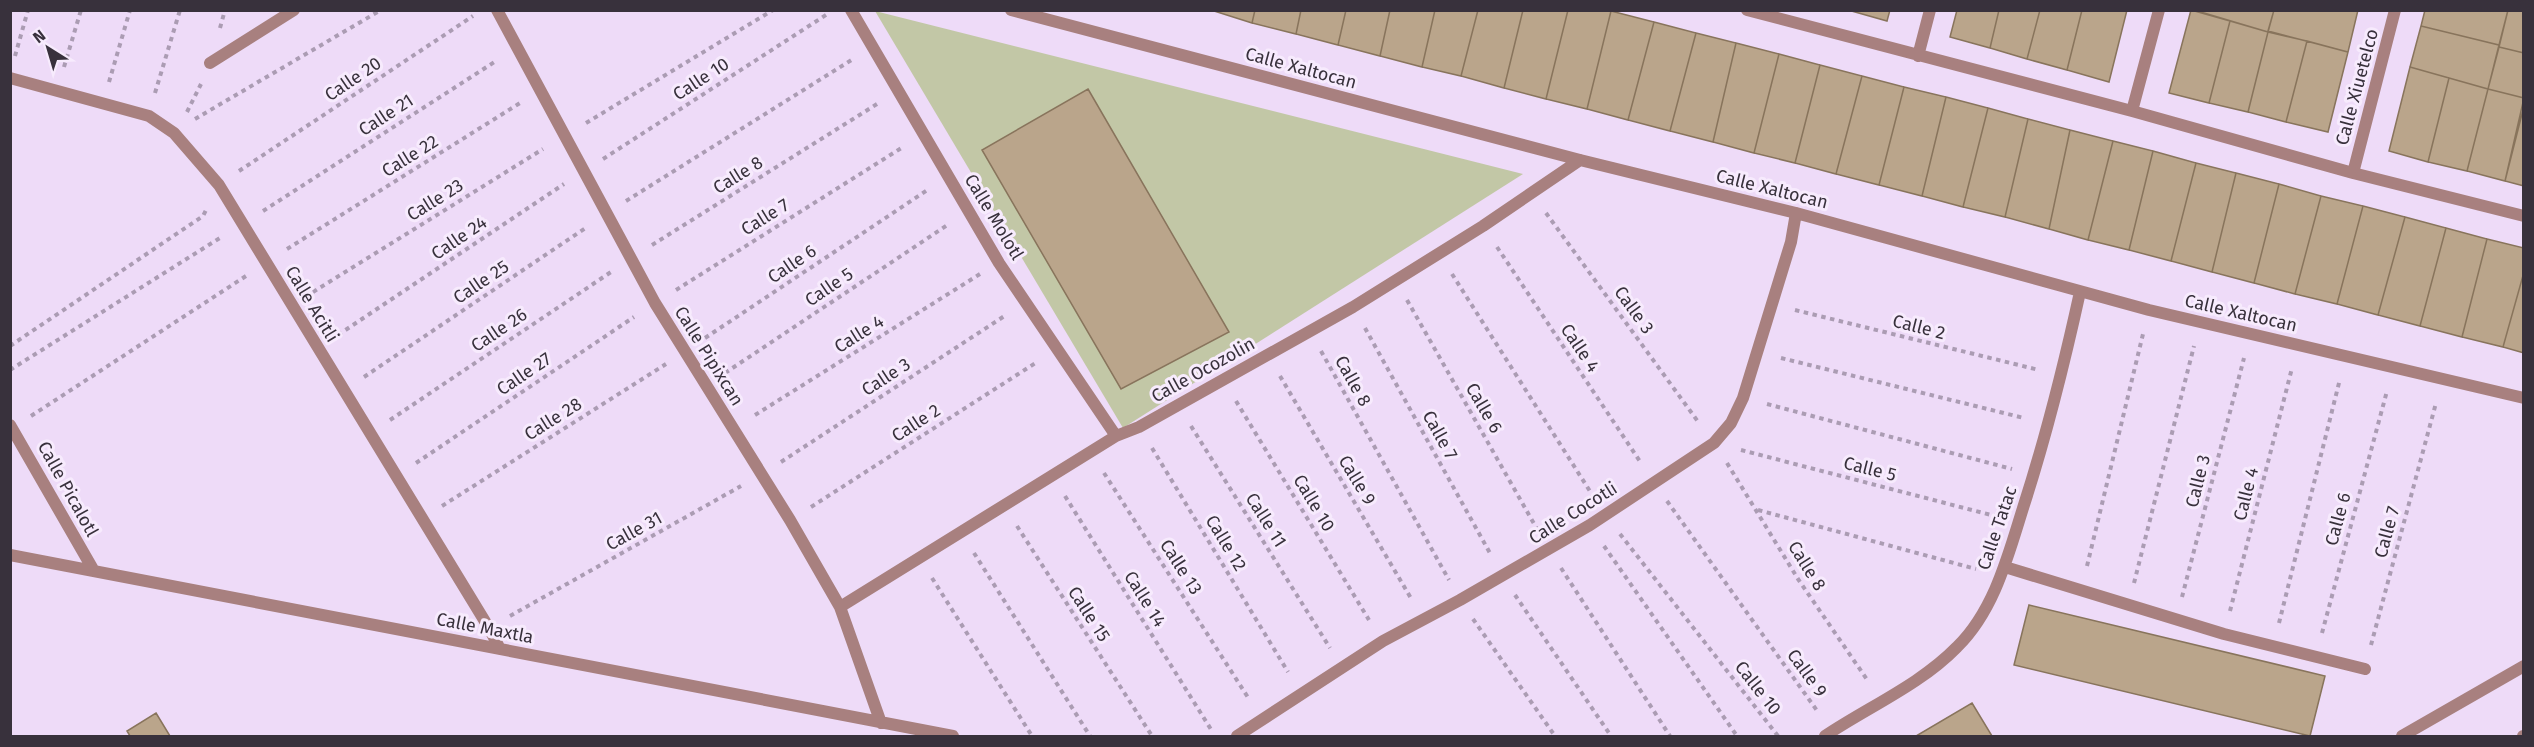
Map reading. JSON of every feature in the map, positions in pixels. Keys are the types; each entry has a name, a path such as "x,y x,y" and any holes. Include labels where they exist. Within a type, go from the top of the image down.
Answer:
{"street":[{"path":"210,63 294,10"},
{"name":"Calle Pipixcan","path":"497,10 655,303 790,520 840,607 881,723"},
{"name":"Calle Molotl","path":"850,10 999,263 1116,436"},
{"name":"Calle Xaltocan","path":"1011,10 1580,160 1796,213 2080,292 2523,398"},
{"path":"1747,10 2132,111 2353,173 2523,216"},
{"path":"1918,56 1930,10"},
{"path":"2132,111 2159,10"},
{"name":"Calle Xiuetelco","path":"2353,173 2395,10"},
{"name":"Calle Acitli","path":"10,78 149,116 174,133 219,185 500,649"},
{"name":"Calle Ocozolin","path":"840,607 1116,436 1178,405 1353,307 1483,226 1580,160"},
{"name":"Calle Cocotli","path":"1237,736 1383,641 1503,576 1590,525 1714,443 1731,423 1743,398 1791,242 1796,213"},
{"name":"Calle Tatac","path":"1829,734 1934,668 1958,646 1978,621 2003,572 2034,475 2049,424 2080,292"},
{"name":"Calle Picalotl","path":"12,427 94,571"},
{"name":"Calle Maxtla","path":"10,555 953,736"},
{"path":"2003,572 2081,591 2273,648 2365,669"},
{"path":"2402,736 2523,666"}],"path":[{"path":"14,57 28,10"},
{"path":"64,64 81,10"},
{"path":"109,83 130,10"},
{"path":"156,90 180,10"},
{"path":"206,112 381,10"},
{"name":"Calle 20","path":"240,171 481,10"},
{"path":"564,135 773,10"},
{"name":"Calle 10","path":"585,170 834,10"},
{"name":"Calle 21","path":"270,206 517,47"},
{"path":"606,214 834,70"},
{"name":"Calle 22","path":"295,244 540,90"},
{"name":"Calle 8","path":"631,259 859,114"},
{"name":"Calle 23","path":"320,288 564,135"},
{"name":"Calle 7","path":"655,303 890,154"},
{"name":"Calle 24","path":"348,329 585,170"},
{"name":"Calle 3","path":"1532,193 1714,443"},
{"name":"Calle 6","path":"684,352 915,198"},
{"name":"Calle 5","path":"705,386 968,211"},
{"name":"Calle 25","path":"370,373 606,214"},
{"path":"10,346 203,216"},
{"name":"Calle 4","path":"1483,226 1654,484"},
{"path":"10,370 219,239"},
{"path":"1439,254 1606,515"},
{"name":"Calle 26","path":"383,425 631,259"},
{"name":"Calle 4","path":"734,429 999,263"},
{"path":"12,427 242,278"},
{"name":"Calle 6","path":"1395,279 1549,550"},
{"name":"Calle 3","path":"760,475 1027,302"},
{"name":"Calle 27","path":"408,468 655,303"},
{"name":"Calle 2","path":"1772,304 2061,375"},
{"name":"Calle 7","path":"1353,307 1503,576"},
{"name":"Calle 8","path":"1311,332 1460,600"},
{"path":"2081,591 2143,332"},
{"path":"2128,605 2196,338"},
{"name":"Calle 3","path":"2177,620 2246,349"},
{"name":"Calle 2","path":"790,520 1057,350"},
{"name":"Calle 28","path":"436,509 684,352"},
{"path":"1757,352 2049,424"},
{"name":"Calle 9","path":"1268,355 1424,619"},
{"name":"Calle 4","path":"2224,634 2294,360"},
{"path":"2273,648 2341,374"},
{"name":"Calle 10","path":"1223,379 1383,641"},
{"name":"Calle 6","path":"2318,657 2324,623 2388,388"},
{"path":"1743,398 2034,475"},
{"name":"Calle 7","path":"2365,669 2436,403"},
{"name":"Calle 11","path":"1178,405 1331,649"},
{"name":"Calle 12","path":"1139,426 1290,674"},
{"name":"Calle 5","path":"1714,443 2019,522"},
{"name":"Calle 8","path":"1714,443 1798,579 1882,701"},
{"name":"Calle 13","path":"1091,452 1248,697"},
{"name":"Calle 31","path":"521,610 760,475"},
{"name":"Calle 14","path":"1052,476 1216,736"},
{"name":"Calle 9","path":"1654,484 1829,734"},
{"name":"Calle 15","path":"1004,505 1152,736"},
{"path":"1757,510 2003,572"},
{"name":"Calle 10","path":"1606,515 1778,736"},
{"path":"1590,525 1737,736"},
{"path":"961,532 1090,736"},
{"path":"1549,550 1670,736"},
{"path":"919,557 1032,736"},
{"path":"1503,576 1611,736"},
{"path":"1460,600 1555,736"}],"green space":[{"path":"875,11 1523,174 1123,428"}],"building":[{"path":"1211,10 1255,10 1252,23"},
{"path":"1255,10 1301,10 1296,34 1252,23"},
{"path":"1301,10 1346,10 1338,45 1296,34"},
{"path":"1346,10 1390,10 1380,56 1338,45"},
{"path":"1390,10 1435,10 1422,67 1380,56"},
{"path":"1435,10 1478,10 1461,76 1422,67"},
{"path":"1478,10 1523,10 1504,88 1461,76"},
{"path":"1523,10 1568,10 1546,99 1504,88"},
{"path":"1568,10 1611,11 1587,109 1546,99"},
{"path":"1848,10 1890,10 1887,21"},
{"path":"1957,10 1999,10 1990,48 1950,37"},
{"path":"1999,10 2040,10 2027,59 1990,48"},
{"path":"2040,10 2082,10 2067,70 2027,59"},
{"path":"2082,10 2127,10 2109,82 2067,70"},
{"path":"2191,10 2230,21 2209,103 2169,93"},
{"path":"2194,10 2274,10 2268,32"},
{"path":"2274,10 2358,10 2348,52 2268,31"},
{"path":"2425,10 2508,10 2499,45 2421,26"},
{"path":"2508,10 2524,10 2524,53 2499,47"},
{"path":"1611,11 1654,22 1628,120 1587,109"},
{"path":"2230,21 2268,32 2248,112 2209,103"},
{"path":"1654,22 1696,33 1670,131 1628,120"},
{"path":"2421,26 2499,45 2488,89 2410,67"},
{"path":"2268,32 2307,41 2286,122 2248,112"},
{"path":"1696,33 1736,43 1713,142 1670,131"},
{"path":"2307,41 2348,52 2328,132 2286,122"},
{"path":"1736,43 1779,54 1754,153 1713,142"},
{"path":"2499,47 2524,53 2524,98 2488,89"},
{"path":"1779,54 1820,65 1795,163 1754,153"},
{"path":"1820,65 1862,76 1836,174 1795,163"},
{"path":"2410,67 2449,78 2428,162 2389,151"},
{"path":"1862,76 1904,87 1879,185 1836,174"},
{"path":"2449,78 2488,89 2467,171 2428,162"},
{"path":"1904,87 1946,97 1922,196 1879,185"},
{"path":"1088,89 1229,332 1121,389 982,150"},
{"path":"2488,89 2524,98 2505,181 2467,171"},
{"path":"1946,97 1988,108 1963,207 1922,196"},
{"path":"2524,106 2524,186 2505,181"},
{"path":"1988,108 2028,119 2005,217 1963,207"},
{"path":"2028,119 2070,130 2049,229 2005,217"},
{"path":"2070,130 2113,141 2088,240 2049,229"},
{"path":"2113,141 2153,151 2129,250 2088,240"},
{"path":"2153,151 2196,163 2171,261 2129,250"},
{"path":"2196,163 2236,173 2212,272 2171,261"},
{"path":"2236,173 2279,184 2254,283 2212,272"},
{"path":"2279,184 2321,196 2295,294 2254,283"},
{"path":"2321,196 2363,206 2337,304 2295,294"},
{"path":"2363,206 2405,217 2378,315 2337,304"},
{"path":"2405,217 2446,228 2420,326 2378,315"},
{"path":"2446,228 2487,239 2462,337 2420,326"},
{"path":"2487,239 2524,248 2524,272 2503,347 2462,337"},
{"path":"2524,272 2524,353 2503,347"},
{"path":"2029,605 2325,676 2310,736 2014,665"},
{"path":"1972,703 1992,736 1916,736"},
{"path":"156,713 170,736 130,736 127,731"}]}
